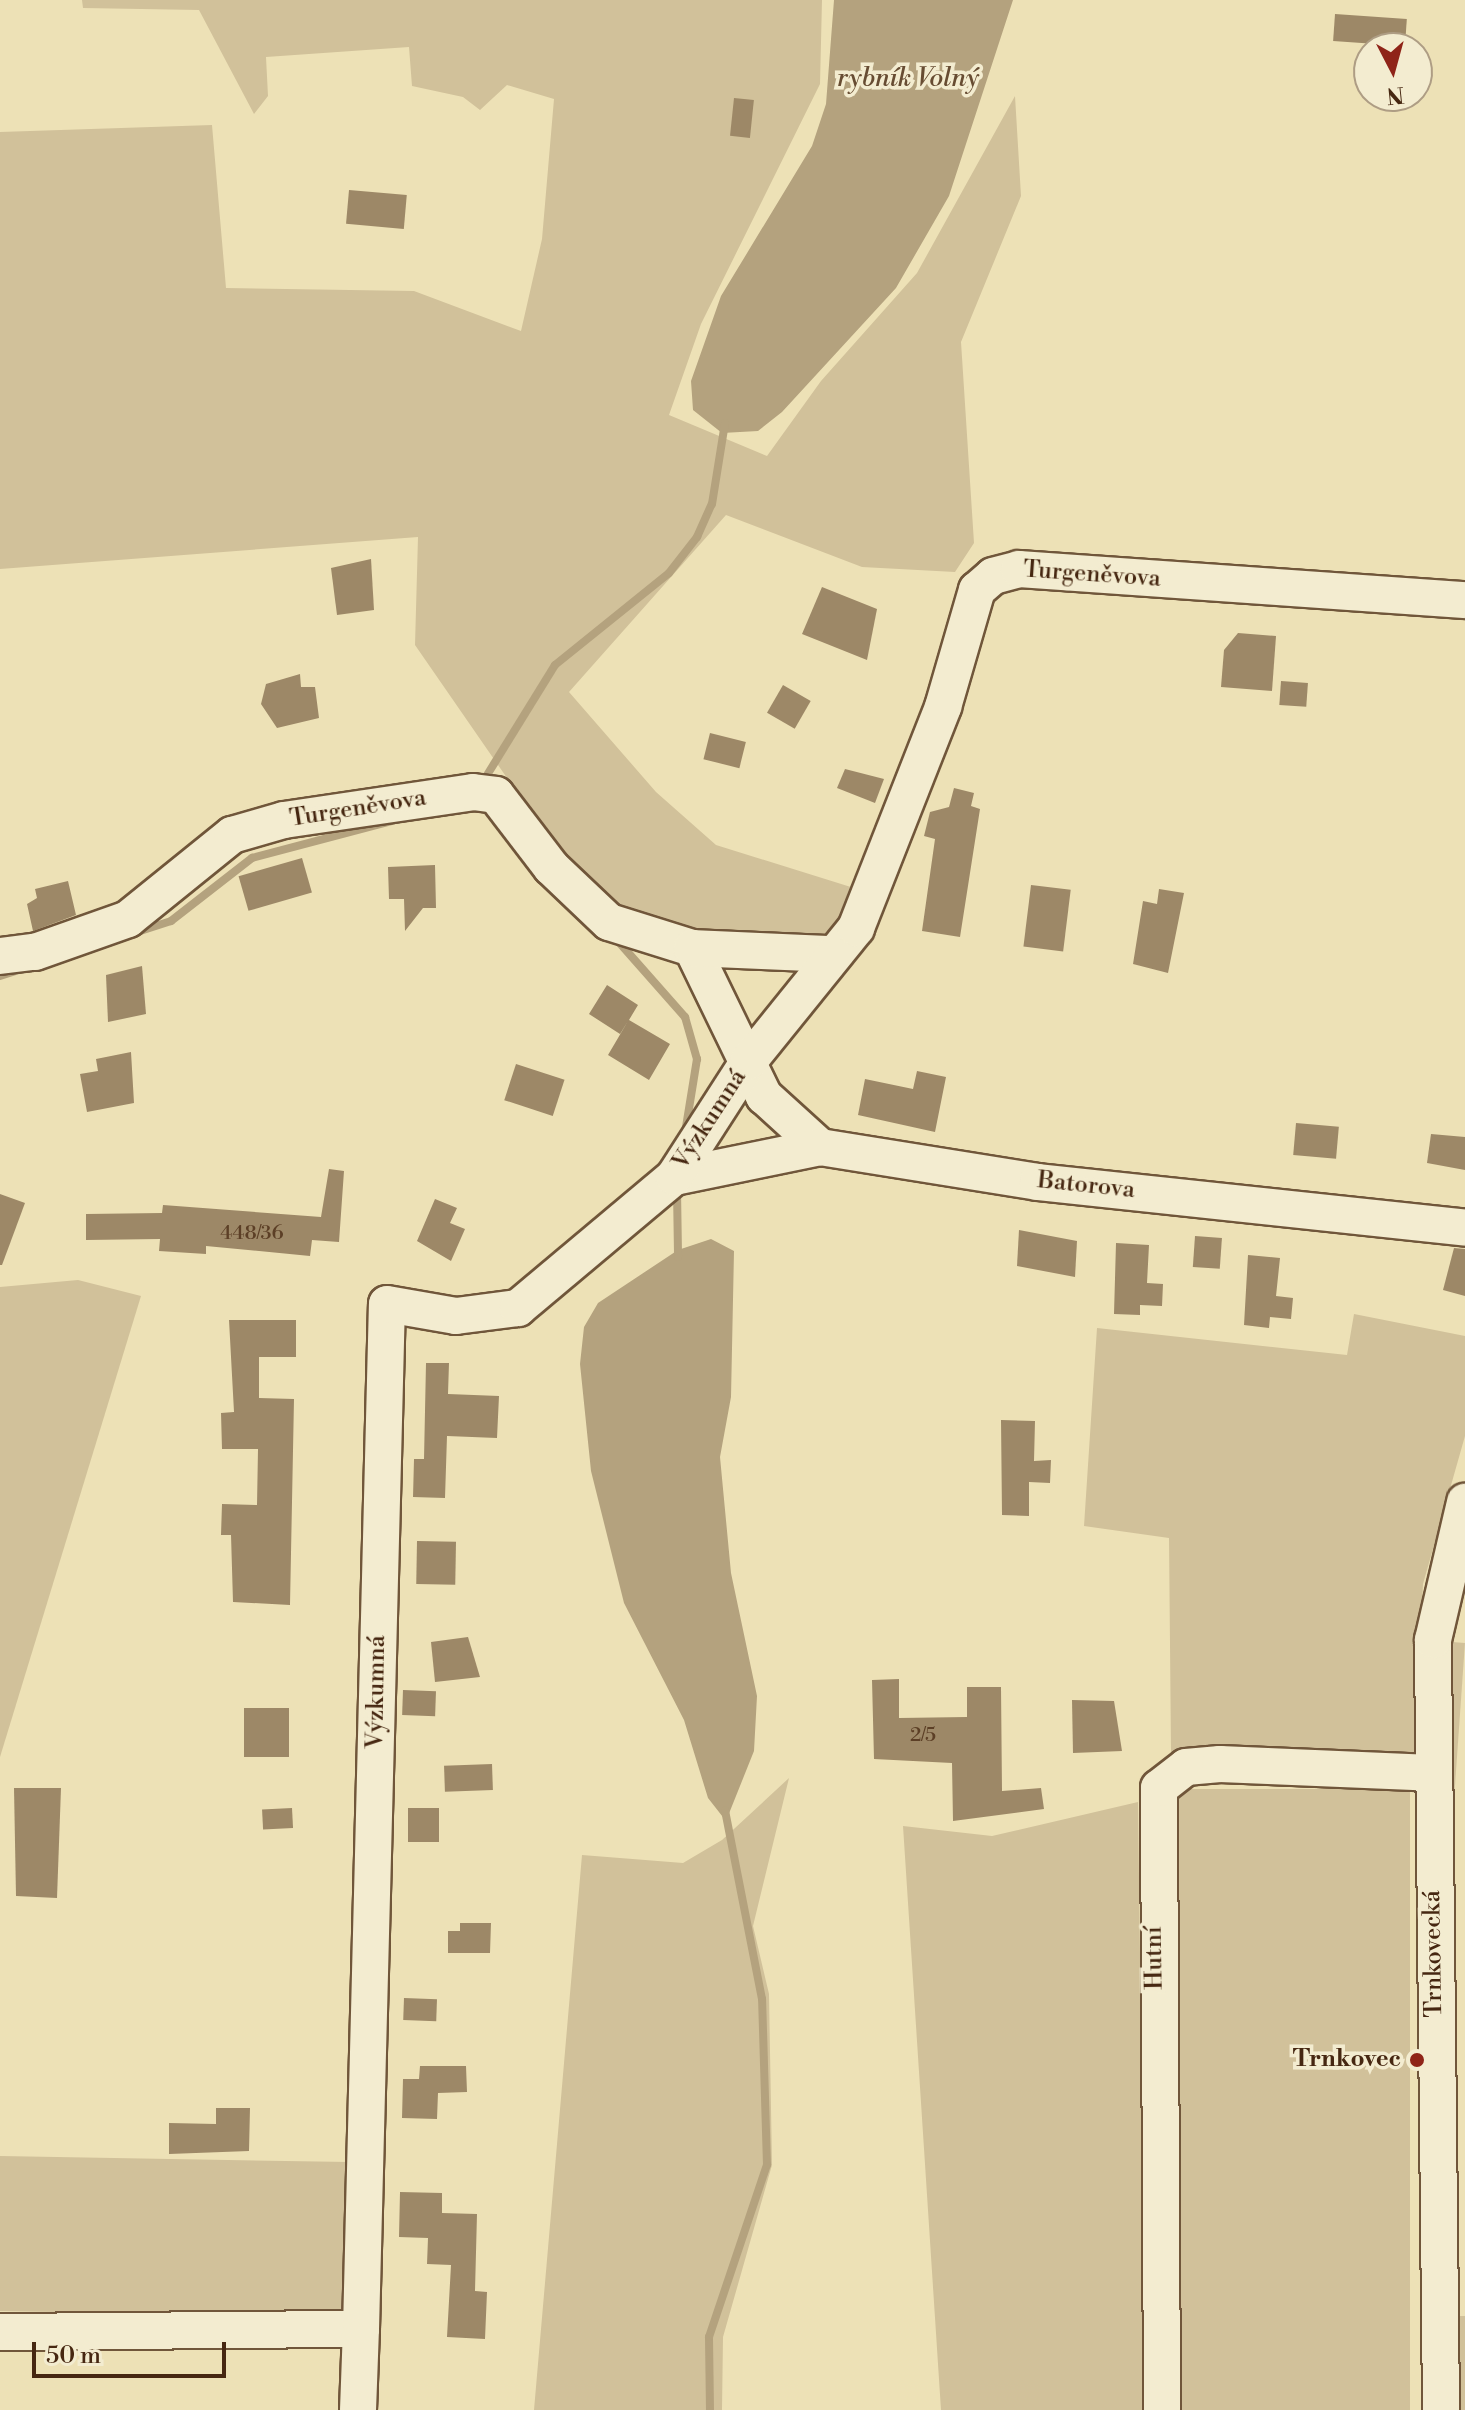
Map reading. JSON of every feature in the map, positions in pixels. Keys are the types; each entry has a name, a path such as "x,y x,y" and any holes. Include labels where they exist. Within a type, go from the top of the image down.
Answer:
{"street":[{"name":"Turgeněvova","path":"0,956 35,952 128,919 232,835 284,820 473,792 496,795 551,867 609,922 692,948 832,954 856,928 943,707 966,610 993,576 1019,569 1465,600"},
{"path":"692,948 764,1096 820,1147"},
{"name":"Výzkumná","path":"361,2329 387,1304 456,1316 518,1308 674,1177 748,1062 832,954"},
{"path":"674,1177 820,1147"},
{"name":"Batorova","path":"820,1147 1038,1182 1465,1228"},
{"name":"Trnkovecká","path":"1441,2410 1451,2136 1432,1773 1435,1619 1465,1502"},
{"name":"Hutní","path":"1162,2410 1159,1788 1186,1767 1220,1764 1432,1773"},
{"path":"0,2332 361,2329 358,2410"}],"shaded area":[{"path":"82,0 822,0 820,84 701,324 669,415 767,456 821,381 917,273 1015,96 1021,196 961,342 974,543 955,572 862,567 726,515 569,692 656,792 716,845 854,888 845,920 813,946 692,940 610,910 572,872 415,645 418,537 0,569 0,132 212,125 226,288 414,291 521,331 542,239 554,99 507,85 480,110 463,97 412,86 409,47 266,57 268,96 254,114 199,10 83,8"},
{"path":"78,1280 141,1296 0,1757 0,1287"},
{"path":"1354,1314 1465,1336 1465,1436 1423,1584 1414,1762 1171,1752 1169,1538 1084,1526 1097,1328 1347,1355"},
{"path":"1452,1642 1465,1643 1432,2121 1419,2120"},
{"path":"789,1778 753,1926 769,1994 772,2165 723,2337 722,2410 534,2410 582,1855 683,1863 722,1840"},
{"path":"1175,1789 1410,1789 1410,2410 1175,2410"},
{"path":"1138,1802 1146,2410 941,2410 903,1826 992,1836"},
{"path":"0,2156 349,2162 346,2317 0,2311"},
{"path":"1459,2316 1465,2316 1465,2410 1460,2410"}],"water":[{"name":"rybník Volný","path":"834,0 1013,0 949,196 896,288 782,412 758,431 722,433 693,410 691,381 721,296 812,146 826,104"},
{"path":"711,1239 734,1251 731,1397 720,1457 731,1573 757,1696 754,1751 726,1821 708,1798 684,1720 624,1603 591,1471 580,1364 584,1327 598,1303 678,1250"}],"building":[{"path":"1335,14 1407,19 1406,32 1353,32 1353,42 1333,41"},
{"path":"734,98 754,100 750,138 730,136"},
{"path":"349,190 407,195 404,229 346,224"},
{"path":"371,559 374,610 337,615 331,568"},
{"path":"822,587 877,609 867,660 802,634"},
{"path":"1238,633 1276,636 1272,691 1221,687 1224,650"},
{"path":"300,674 301,687 315,687 319,718 277,728 261,704 266,684"},
{"path":"1281,681 1308,683 1306,707 1279,705"},
{"path":"783,685 811,701 795,729 767,713"},
{"path":"710,733 746,742 739,768 703,759"},
{"path":"845,769 884,779 875,803 837,788"},
{"path":"954,788 974,793 971,806 980,809 960,937 922,931 935,839 924,836 930,812 949,807"},
{"path":"302,858 312,893 248,911 239,876"},
{"path":"435,865 436,908 423,908 405,931 404,899 389,899 388,867"},
{"path":"68,881 76,915 33,931 27,904 37,898 35,889"},
{"path":"1031,885 1071,890 1063,951 1023,947"},
{"path":"1159,889 1184,893 1168,973 1133,964 1143,901 1157,904"},
{"path":"142,966 146,1014 108,1022 106,975"},
{"path":"607,985 638,1005 629,1020 670,1044 649,1080 608,1055 628,1021 620,1034 589,1014"},
{"path":"131,1052 134,1103 87,1112 80,1074 98,1071 96,1059"},
{"path":"516,1064 565,1080 553,1116 504,1100"},
{"path":"917,1071 946,1077 935,1132 858,1115 865,1079 913,1089"},
{"path":"1296,1123 1339,1127 1336,1159 1293,1155"},
{"path":"1431,1134 1465,1137 1465,1170 1427,1163"},
{"path":"329,1169 344,1171 339,1242 312,1240 310,1256 206,1246 206,1254 159,1251 160,1239 86,1240 86,1214 162,1213 163,1205 321,1217"},
{"path":"0,1194 25,1203 2,1265 0,1265"},
{"path":"435,1199 457,1208 450,1223 465,1229 451,1261 417,1241"},
{"path":"1019,1230 1077,1241 1075,1277 1017,1266"},
{"path":"1195,1236 1222,1238 1220,1269 1193,1267"},
{"path":"1116,1243 1149,1245 1147,1283 1163,1284 1162,1306 1140,1305 1140,1315 1114,1314"},
{"path":"1454,1248 1465,1249 1465,1296 1443,1290"},
{"path":"1248,1255 1280,1258 1276,1296 1293,1298 1291,1319 1270,1317 1269,1328 1244,1325"},
{"path":"229,1320 296,1320 296,1357 259,1357 259,1398 294,1399 290,1605 233,1602 231,1535 221,1535 222,1504 257,1505 258,1449 222,1449 221,1413 234,1412"},
{"path":"426,1363 449,1363 448,1394 499,1396 497,1438 447,1436 445,1498 413,1497 414,1459 424,1459"},
{"path":"1001,1420 1035,1421 1034,1461 1051,1460 1050,1483 1029,1482 1029,1516 1002,1515"},
{"path":"417,1541 456,1542 455,1585 416,1584"},
{"path":"468,1637 480,1677 435,1682 431,1642"},
{"path":"899,1679 899,1718 967,1717 967,1687 1001,1687 1002,1791 1041,1788 1044,1809 953,1821 952,1763 874,1759 872,1680"},
{"path":"403,1690 436,1691 435,1716 402,1715"},
{"path":"1072,1700 1114,1701 1122,1751 1073,1753"},
{"path":"244,1708 289,1708 289,1757 244,1757"},
{"path":"492,1764 493,1790 445,1792 444,1766"},
{"path":"14,1788 61,1788 57,1898 16,1896"},
{"path":"292,1808 293,1828 263,1830 262,1810"},
{"path":"408,1808 439,1808 439,1842 408,1842"},
{"path":"460,1923 491,1923 490,1953 448,1953 448,1931 460,1931"},
{"path":"404,1998 437,1999 436,2021 403,2020"},
{"path":"420,2066 466,2066 467,2092 438,2093 437,2119 402,2118 403,2079 419,2079"},
{"path":"216,2108 250,2108 249,2151 169,2154 169,2123 216,2124"},
{"path":"400,2192 442,2193 442,2213 477,2214 475,2291 487,2292 485,2339 447,2337 451,2265 427,2264 428,2238 399,2237"}],"waterway":[{"path":"484,780 555,665 669,573 697,537 712,504 725,423"},
{"path":"134,933 171,921 252,858 392,821"},
{"path":"617,940 685,1017 697,1059 685,1133"},
{"path":"0,976 18,970"},
{"path":"677,1190 678,1257"},
{"path":"710,2410 709,2337 767,2165 762,1999 725,1811"}],"place":[{"name":"Trnkovec","path":"1417,2060"}]}
